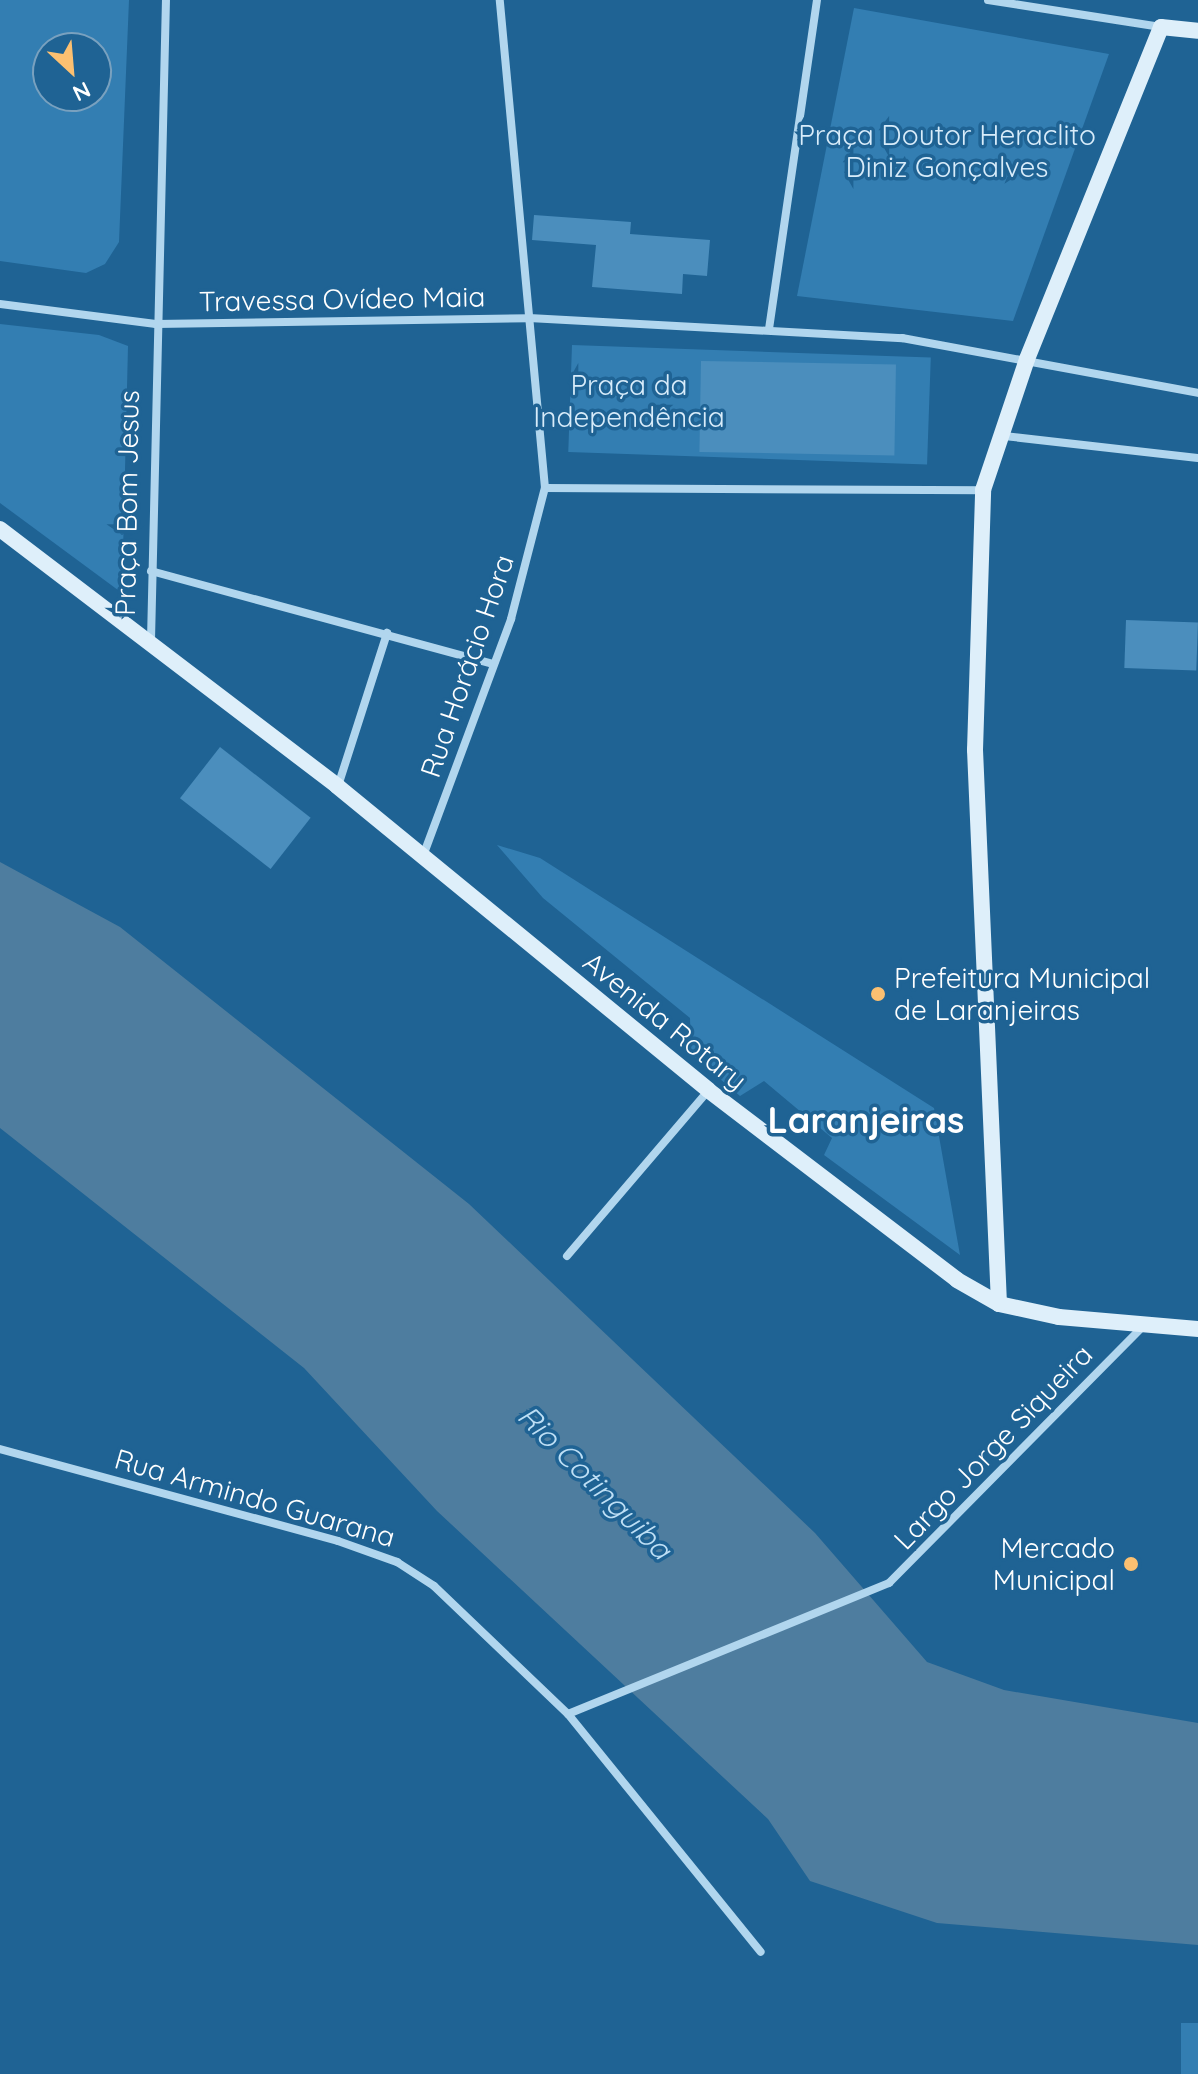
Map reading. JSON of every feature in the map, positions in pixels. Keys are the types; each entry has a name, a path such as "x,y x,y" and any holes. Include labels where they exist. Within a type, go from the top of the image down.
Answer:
{"street":[{"name":"Praça Bom Jesus","path":"151,640 156,324 166,0"},
{"path":"500,0 545,488 983,490"},
{"path":"769,329 817,0"},
{"path":"988,0 1198,31"},
{"path":"999,1304 975,750 983,490 1004,436 1027,359 1161,27"},
{"path":"0,304 156,324"},
{"path":"529,318 902,338 1198,393"},
{"name":"Travessa Ovídeo Maia","path":"156,324 529,318"},
{"path":"1004,436 1198,458"},
{"name":"Rua Horácio Hora","path":"423,857 494,664 545,488"},
{"name":"Praça Bom Jesus","path":"0,529 151,640"},
{"path":"151,571 494,664"},
{"path":"337,786 387,633"},
{"name":"Avenida Rotary","path":"151,640 337,786 708,1090 909,1245 999,1304 1140,1329 1198,1329"},
{"path":"567,1256 708,1090"},
{"name":"Largo Jorge Siqueira","path":"568,1714 874,1591 902,1572 1140,1329"},
{"name":"Rua Armindo Guarana","path":"0,1449 397,1562 460,1606 568,1714 761,1952"}],"green space":[{"path":"0,0 129,0 119,242 105,264 86,273 0,261"},
{"name":"Praça Doutor Heraclito Diniz Gonçalves","path":"854,8 1109,54 1013,321 797,296"},
{"path":"0,324 99,335 128,346 122,593 0,503"},
{"name":"Praça da Independência","path":"572,345 931,358 927,464 568,452"},
{"path":"497,845 540,858 934,1108 960,1255 824,1155 832,1138 764,1081 740,1096 691,1054 690,1018 543,898"},
{"path":"1181,2023 1198,2023 1198,2074 1181,2074"}],"water":[{"name":"Rio Cotinguiba","path":"0,862 120,927 469,1204 815,1533 927,1662 1004,1690 1198,1723 1198,1945 937,1923 810,1881 768,1819 437,1511 304,1368 0,1128"}],"building":[{"path":"534,215 631,222 630,234 710,240 707,276 683,274 682,294 592,287 596,245 532,240"},
{"path":"701,361 896,364 894,455 699,452"},
{"path":"1126,620 1198,623 1196,670 1124,668"},
{"path":"220,747 311,818 271,869 180,798"}],"place":[{"name":"Prefeitura Municipal de Laranjeiras","path":"878,994"},
{"name":"Mercado Municipal","path":"1131,1564"}],"district":[{"name":"Laranjeiras","path":"866,1120"}]}
